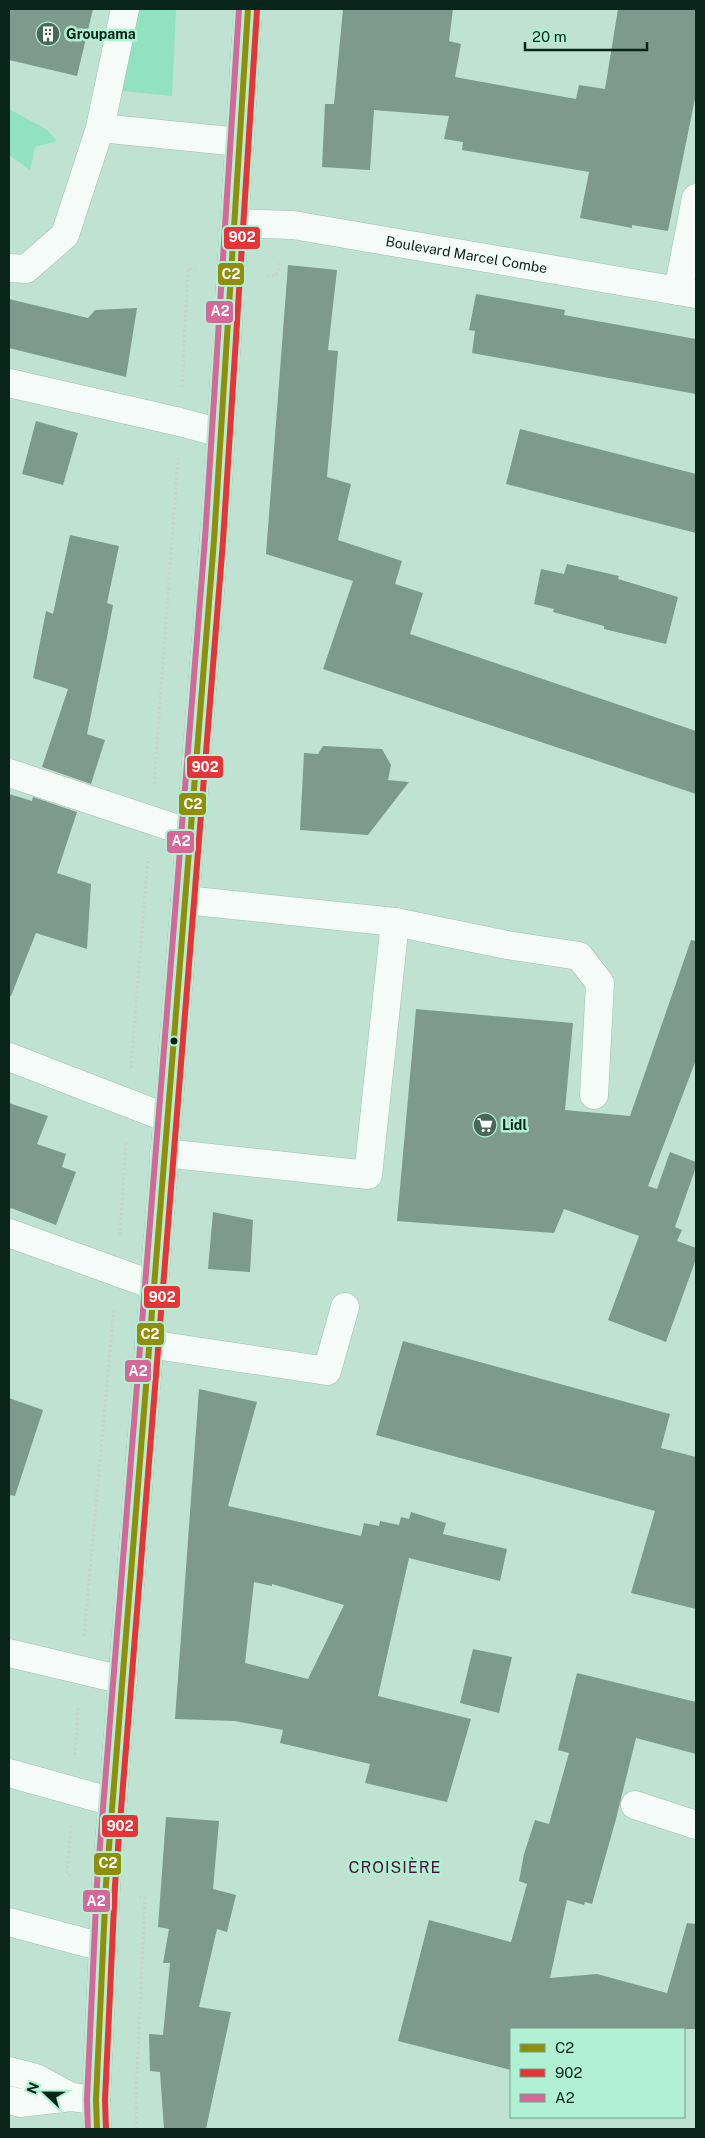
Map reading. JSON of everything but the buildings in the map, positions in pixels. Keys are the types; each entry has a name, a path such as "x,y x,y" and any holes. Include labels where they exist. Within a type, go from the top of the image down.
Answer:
{"main road":[{"path":"9,268 26,269 65,235 100,128 125,9"},
{"path":"97,2129 83,2098 102,1947 166,1118 185,900 221,433 248,9"},
{"path":"100,128 240,142"},
{"path":"687,293 696,198"},
{"name":"Boulevard Marcel Combe","path":"235,223 293,225 687,293"},
{"path":"9,383 221,433"},
{"path":"9,773 190,833"},
{"path":"185,900 395,922 507,945 579,956 600,983 594,1095"},
{"path":"164,1153 368,1175 395,922"},
{"path":"9,1057 166,1118"},
{"path":"9,1234 153,1285"},
{"path":"149,1344 327,1371 345,1307"},
{"path":"9,1653 123,1680"},
{"path":"9,1773 113,1802"},
{"path":"636,1805 696,1825"},
{"path":"9,1922 102,1947"},
{"path":"9,2071 36,2078 83,2098"},
{"path":"9,2100 20,2103 83,2098"}],"green space":[{"path":"135,9 176,9 172,96 122,91 122,69"},
{"path":"9,109 46,129 57,141 35,147 30,170 9,155"}],"transit line":[{"name":"A2","path":"88,2129 87,2100 97,1883 205,539 239,9"},
{"name":"C2","path":"97,2129 96,2100 106,1884 214,540 248,9"},
{"name":"902","path":"106,2129 105,2100 115,1885 223,541 257,10"}],"place":[{"name":"Groupama","path":"48,34"},
{"name":"Lidl","path":"485,1125"}],"district":[{"name":"CROISIÈRE","path":"395,1867"}]}
